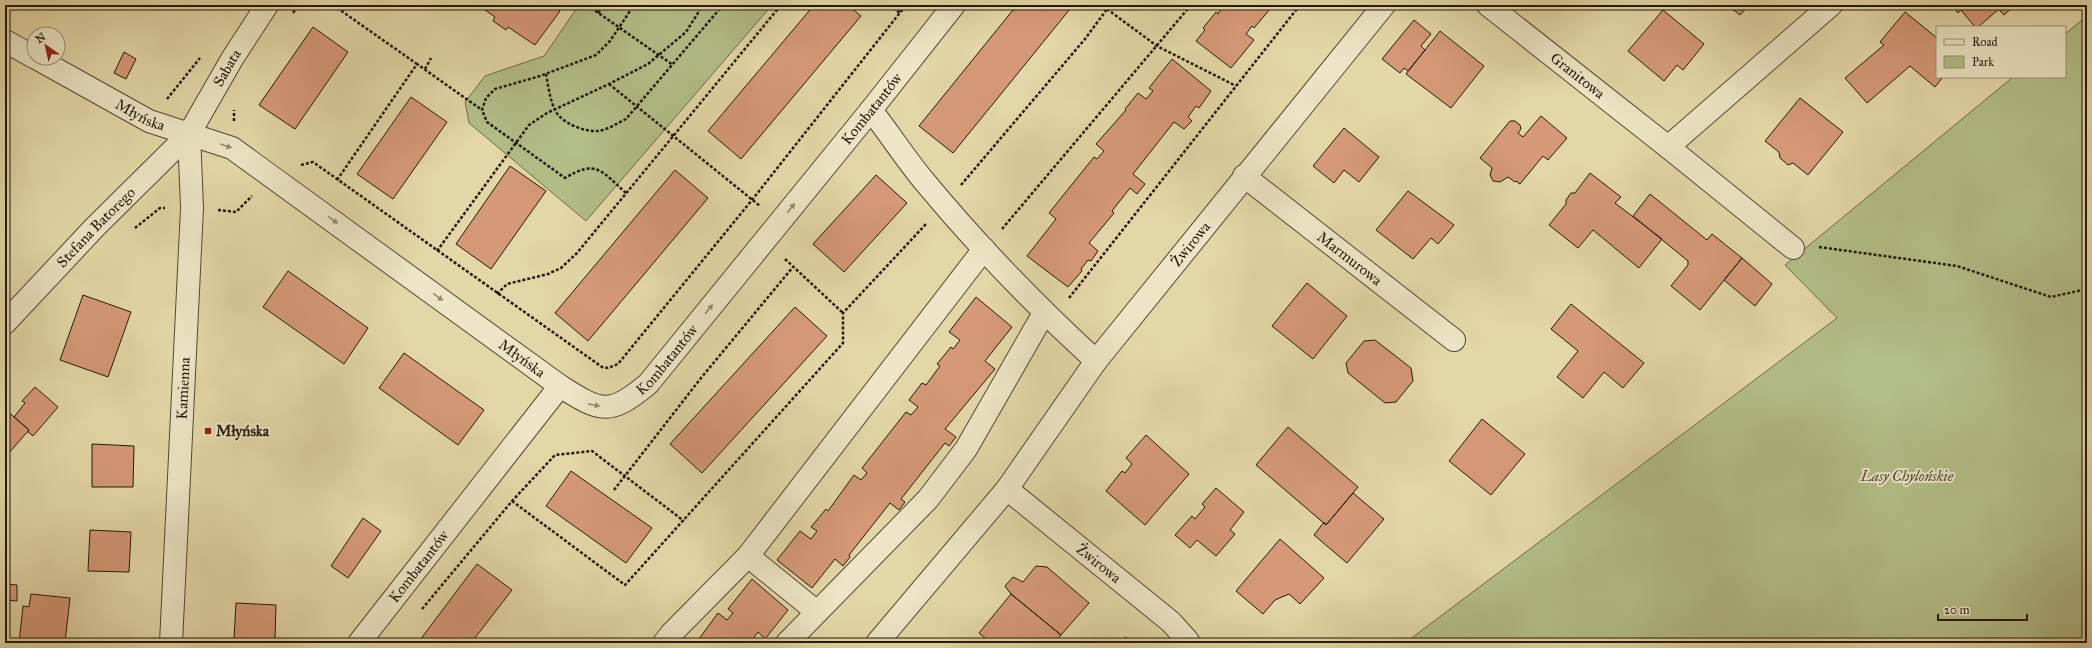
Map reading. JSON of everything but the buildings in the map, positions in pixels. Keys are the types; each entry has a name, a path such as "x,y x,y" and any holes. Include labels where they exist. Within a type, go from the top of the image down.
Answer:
{"street":[{"name":"Sabata","path":"189,134 232,59 267,5"},
{"name":"Kombatantów","path":"364,636 560,386 587,403 610,408 628,401 648,384 872,110 954,5"},
{"name":"Żwirowa","path":"877,643 1007,489 1096,361 1244,176 1384,5"},
{"name":"Granitowa","path":"1488,5 1668,146 1793,248"},
{"path":"1668,146 1831,5"},
{"name":"Młyńska","path":"5,41 26,53"},
{"name":"Młyńska","path":"49,66 149,122 232,148 560,386"},
{"path":"872,110 924,180 984,249 1044,313 1096,361"},
{"name":"Stefana Batorego","path":"5,323 95,227 189,134"},
{"name":"Kamienna","path":"171,643 192,208 189,134"},
{"name":"Marmurowa","path":"1244,176 1454,340"},
{"path":"664,643 671,634 748,556 984,249"},
{"path":"787,643 928,499 966,449 1044,313"},
{"name":"Żwirowa","path":"1007,489 1171,622 1188,641"},
{"path":"748,556 817,612"}],"path":[{"path":"290,18 299,5"},
{"path":"333,5 482,110 487,122 565,178 580,170 594,168 606,175 626,193"},
{"path":"587,5 673,65"},
{"path":"598,13 604,5"},
{"path":"482,110 486,98 495,88 546,74 596,55 610,41 634,5"},
{"path":"437,251 529,125 554,110 648,64 686,32 703,5"},
{"path":"546,74 554,110 559,117 570,124 583,129 598,131 626,119 724,5"},
{"path":"498,294 507,284 517,280 548,274 561,268 577,253 781,5"},
{"path":"890,5 900,14"},
{"path":"293,166 314,162 337,180 602,367 608,368 618,364 752,200 906,5"},
{"path":"512,501 625,585 843,342 843,313 945,204 1085,39 1110,5"},
{"path":"984,249 1191,5"},
{"path":"1064,304 1300,5"},
{"path":"1107,9 1157,46 1236,86"},
{"path":"424,69 431,58"},
{"path":"337,180 417,64"},
{"path":"149,122 192,69"},
{"path":"609,84 780,222"},
{"path":"235,105 233,119 236,126"},
{"path":"131,231 160,208"},
{"path":"1793,248 1808,246 1956,266 2051,297 2087,289"},
{"path":"784,258 843,313"},
{"path":"614,490 700,378 793,267"},
{"path":"417,615 512,501 555,455 592,451 684,521"}],"green space":[{"path":"579,5 772,5 586,221 469,123 465,102 485,76 544,56"},
{"name":"Lasy Chylońskie","path":"2087,16 2087,643 1405,643 1837,318 1785,265 2012,78 2066,78 2066,33"}],"place":[{"name":"Młyńska","path":"208,431"}]}
